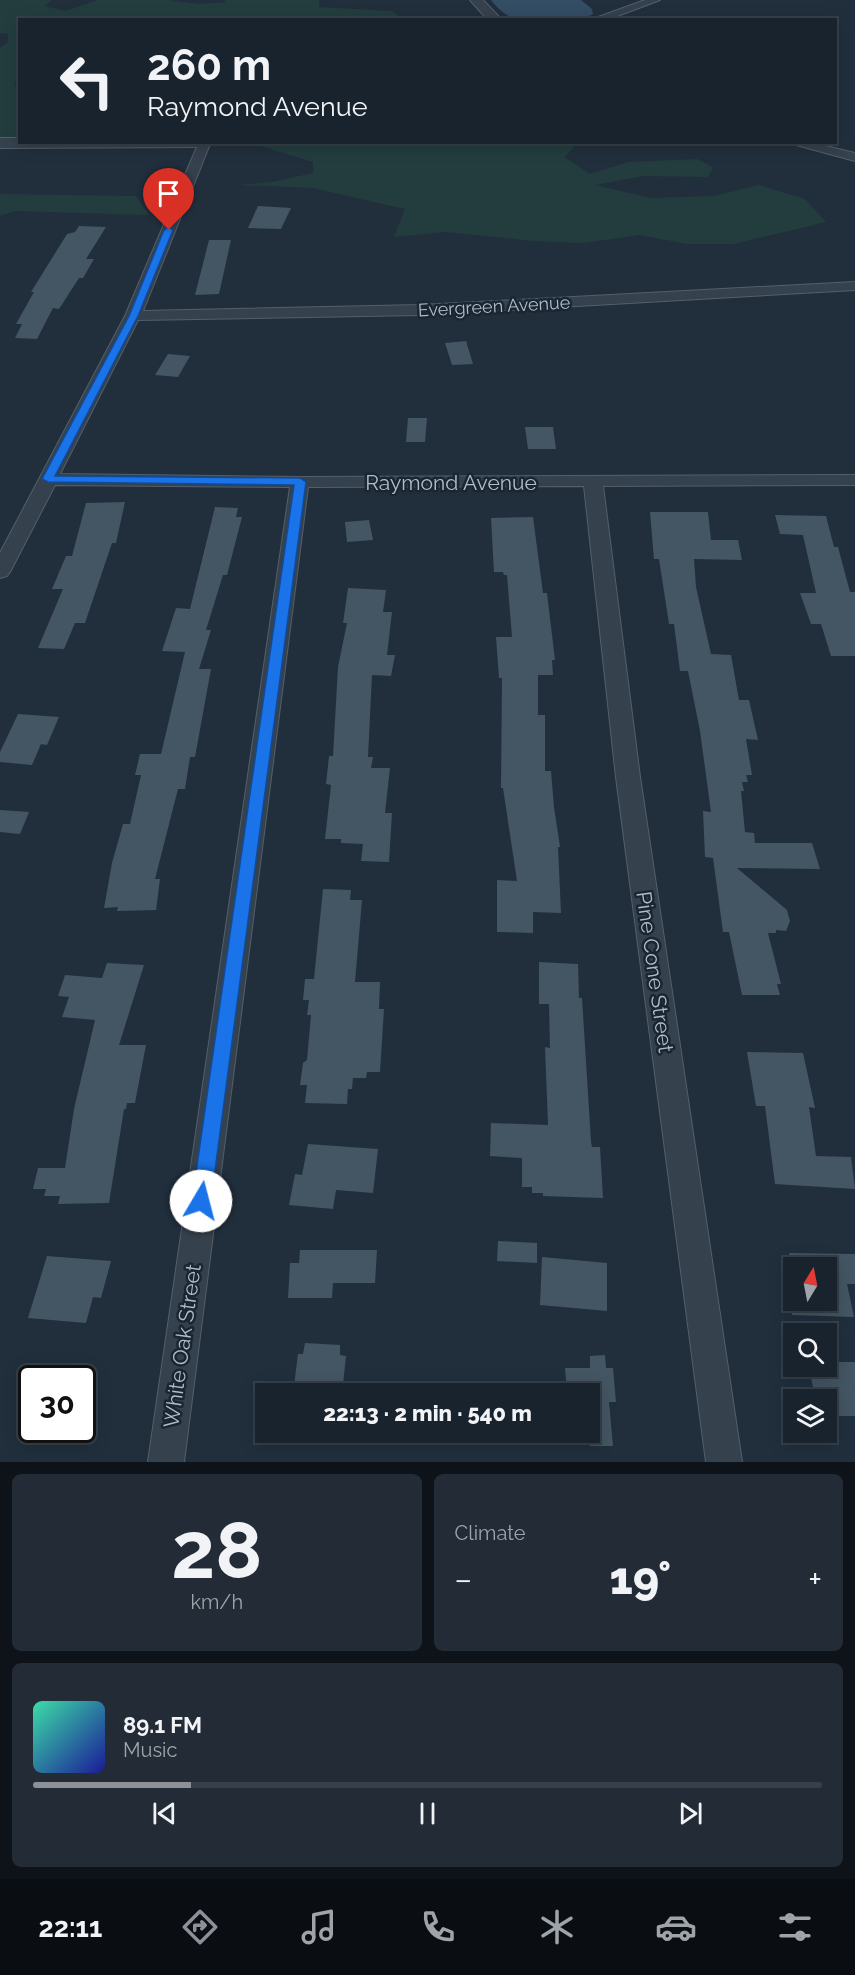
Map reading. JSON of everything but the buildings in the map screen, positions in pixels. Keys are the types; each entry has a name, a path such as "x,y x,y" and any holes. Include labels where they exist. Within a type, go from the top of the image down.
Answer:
{"street":[{"path":"476,0 494,18"},
{"path":"601,18 656,0"},
{"path":"0,143 18,143"},
{"path":"0,572 133,316 206,144"},
{"path":"799,144 855,158"},
{"name":"Evergreen Avenue","path":"133,316 421,310 855,286"},
{"name":"Raymond Avenue","path":"48,479 300,482 855,480"},
{"name":"White Oak Street","path":"166,1462 300,482"},
{"name":"Pine Cone Street","path":"593,482 628,777 724,1462"}],"green space":[{"path":"0,0 52,0 45,6 66,11 97,0 168,0 199,4 225,2 225,0 319,0 319,7 392,11 401,18 18,18 18,80 15,82 18,98 18,137 0,137 0,48 8,42 8,34 0,33"},
{"path":"254,144 563,144 575,147 564,157 590,174 628,162 697,159 713,167 708,177 643,176 595,185 651,198 714,196 759,185 805,199 826,222 733,244 688,244 639,235 583,243 534,241 445,232 394,237 405,209 313,188 239,185 272,182 313,173 313,162"},
{"path":"0,194 136,196 149,215 15,211 0,216"}],"water":[{"path":"491,0 581,0 592,9 593,14 578,18 512,18"}],"route":[{"path":"169,230 133,316 48,479 300,482 201,1201"}]}
